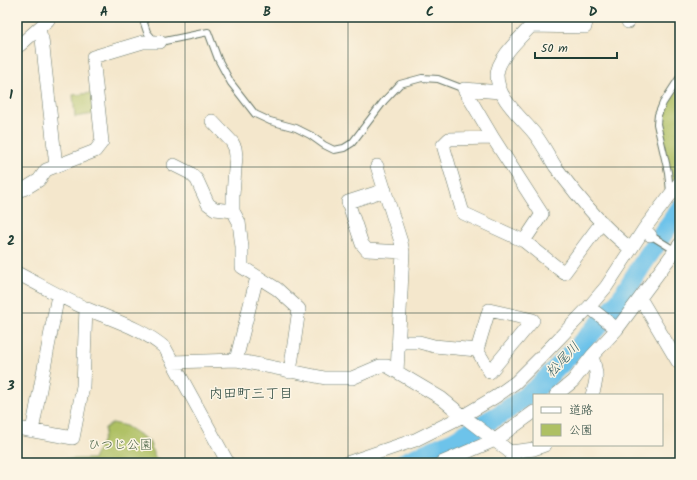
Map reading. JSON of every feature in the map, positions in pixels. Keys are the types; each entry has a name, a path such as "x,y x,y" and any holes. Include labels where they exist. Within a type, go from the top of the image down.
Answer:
{"street":[{"path":"587,17 585,28 531,26 504,56 497,73 497,82 500,92 534,134 555,166 616,238 631,249"},
{"path":"17,46 48,20"},
{"path":"38,29 42,39 56,166"},
{"path":"17,191 26,188 39,180 46,170 95,151 102,142 93,57 143,42 160,42"},
{"path":"464,89 500,92"},
{"path":"464,89 493,138 542,214 524,241"},
{"path":"212,121 232,142 235,148 236,156 233,211 239,222 242,247 242,267 277,289 299,309 290,372"},
{"path":"493,138 449,139 443,145 463,213 524,241 564,273 602,222"},
{"path":"174,165 190,173 196,180 208,204 215,209 233,211"},
{"path":"377,166 403,252 397,372"},
{"path":"347,463 415,440 466,418 516,382 591,308 631,249 647,232 680,182"},
{"path":"385,190 348,202 362,244 367,250 403,252"},
{"path":"557,394 572,381 616,328 677,249"},
{"path":"17,273 58,295 123,323 154,339 164,348 228,463"},
{"path":"236,360 257,277"},
{"path":"32,431 58,295"},
{"path":"640,298 678,362"},
{"path":"17,428 73,438 83,386 86,308"},
{"path":"591,308 616,328"},
{"path":"489,310 533,320 490,372 477,350 489,310"},
{"path":"398,342 419,342 434,346 477,350"},
{"path":"592,356 597,372 596,383 592,394"},
{"path":"173,362 236,360 325,378 352,378 380,366 387,366 441,398 493,438 513,458 543,446"},
{"path":"441,463 493,438 533,413"}],"lane":[{"path":"142,17 147,32 152,38 160,42 208,32 218,59 231,83 255,114 270,121 296,128 334,150 344,148 352,143 384,100 400,84 422,78 438,78 464,89"},
{"path":"670,195 668,172 657,124 658,115 663,103 680,77"},
{"path":"647,232 677,249"}],"green space":[{"path":"680,83 680,178 675,183 672,181 662,138 660,122 664,107"},
{"path":"92,93 94,114 75,117 73,95"},
{"name":"ひつじ公園","path":"113,423 126,426 149,441 155,457 162,463 17,463 17,456 57,459 93,459 103,440 105,428"}],"waterway":[{"name":"松尾川","path":"403,463 454,441 504,412 538,387 598,326 620,300 680,209"}],"district":[{"name":"内田町三丁目","path":"251,394"}]}
